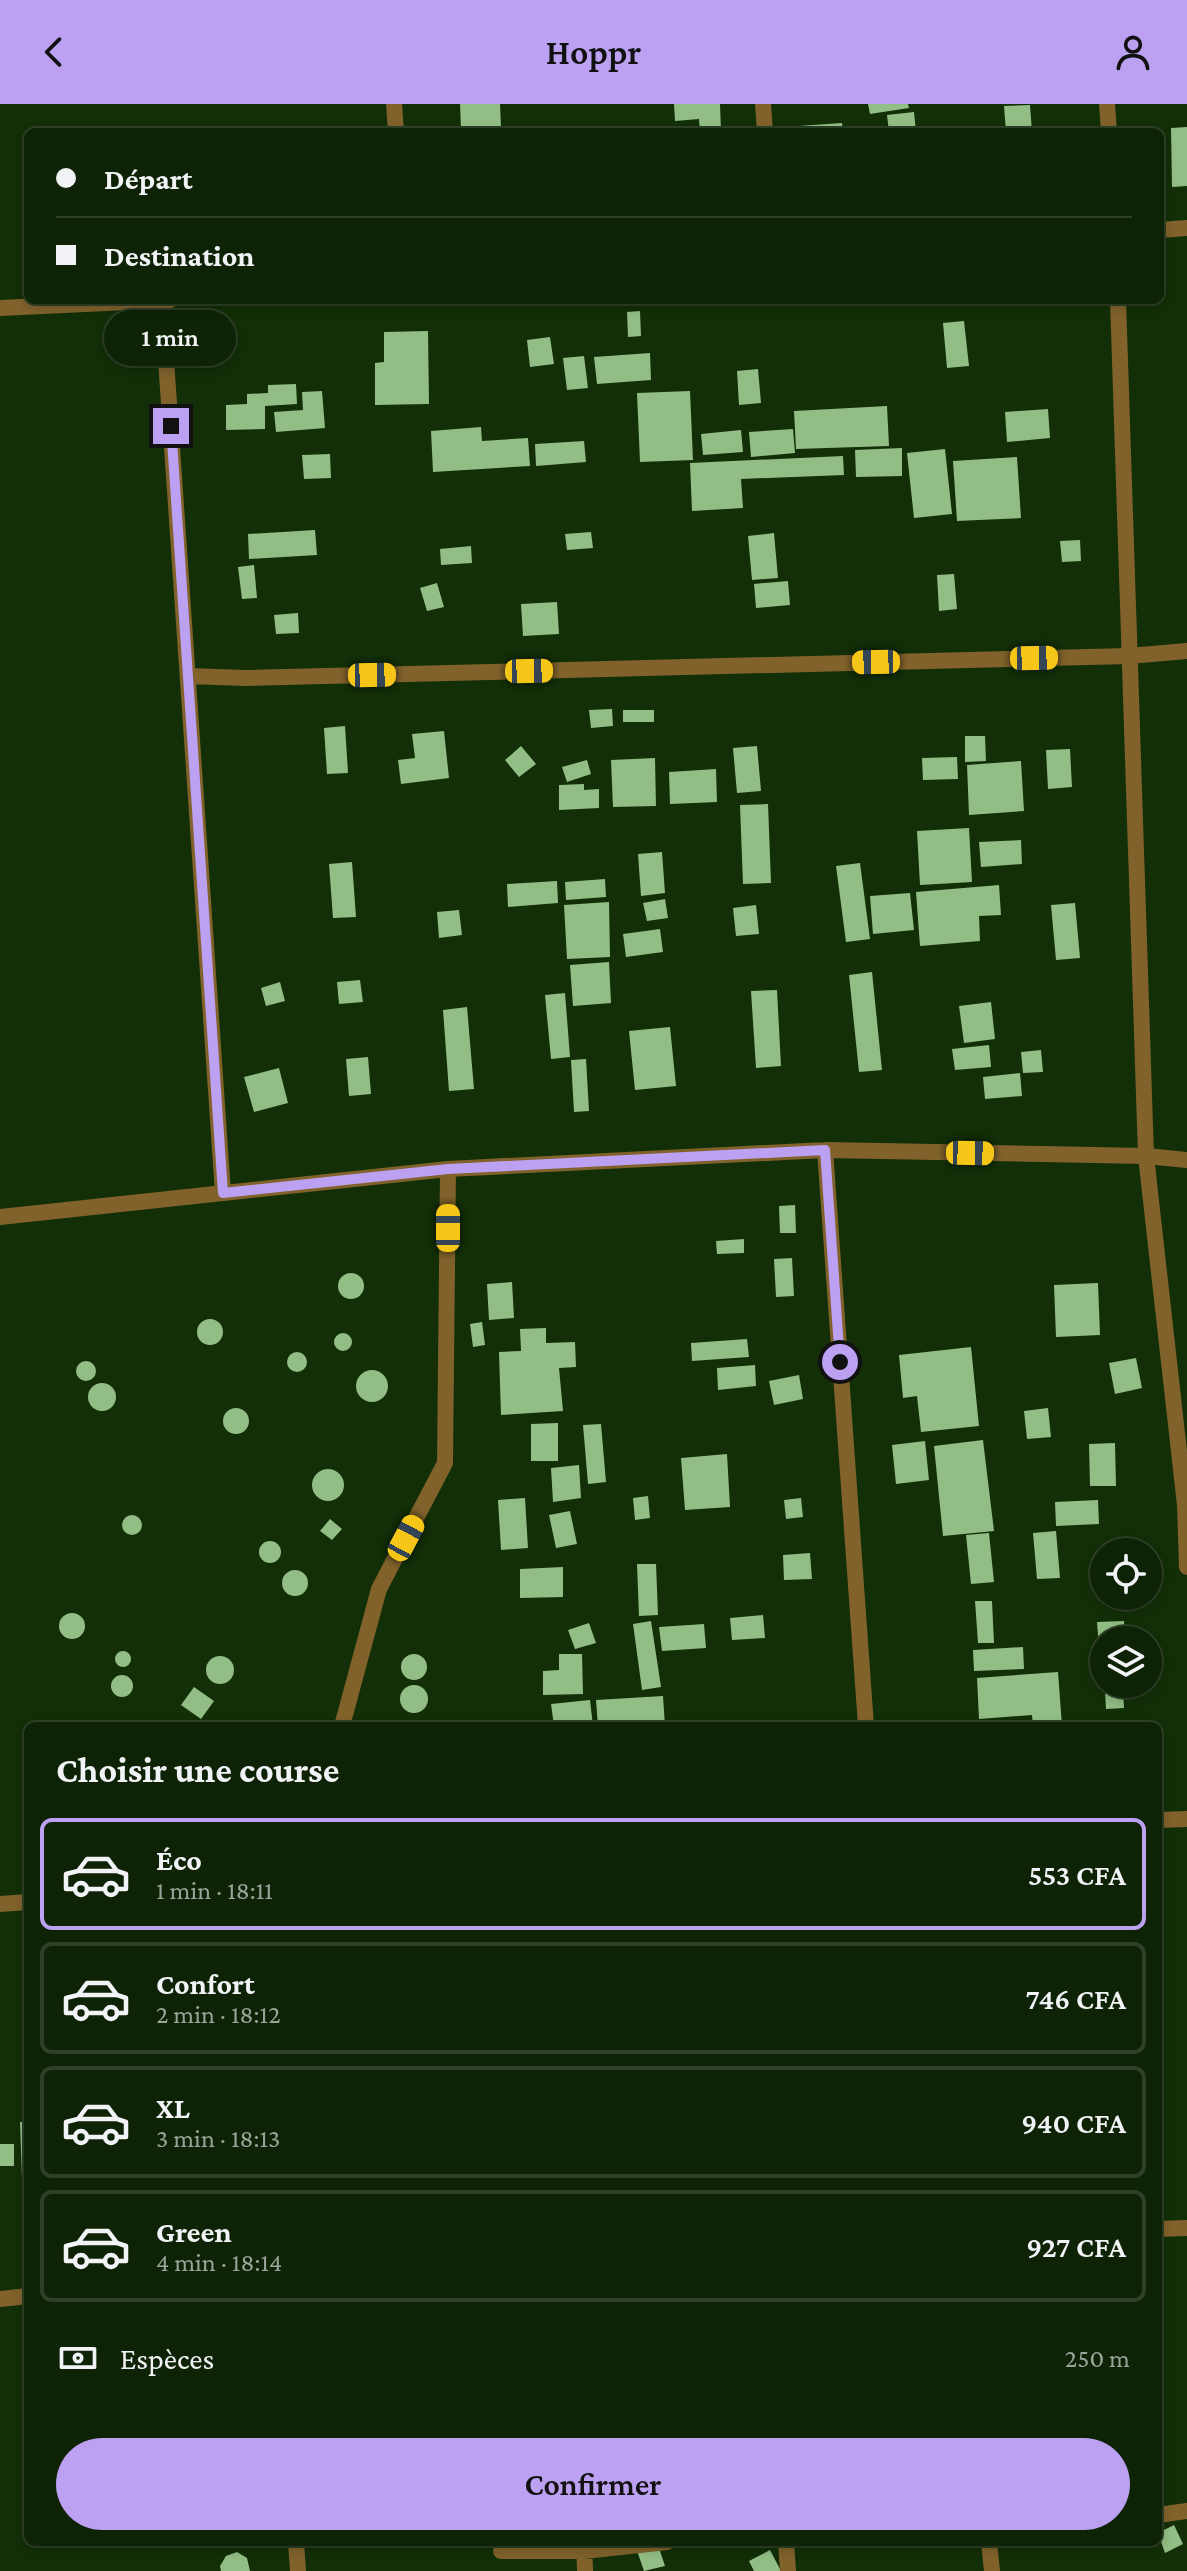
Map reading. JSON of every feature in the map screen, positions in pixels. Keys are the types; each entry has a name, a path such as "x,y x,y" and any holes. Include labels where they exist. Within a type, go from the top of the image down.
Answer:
{"street":[{"path":"394,104 396,128"},
{"path":"763,104 765,128"},
{"path":"1107,104 1109,128"},
{"path":"1164,230 1187,228"},
{"path":"0,308 93,304"},
{"path":"162,304 223,1193"},
{"path":"1118,304 1146,1156 1186,1505 1187,1567"},
{"path":"188,676 245,678 1129,656 1187,651"},
{"path":"825,1150 866,1722"},
{"path":"0,1217 448,1169 825,1150 1146,1156 1187,1160"},
{"path":"343,1722 379,1589 445,1463 448,1169"},
{"path":"1162,1820 1187,1819"},
{"path":"0,1904 24,1902"},
{"path":"1162,2229 1187,2228"},
{"path":"0,2299 24,2296"},
{"path":"1162,2514 1187,2511"},
{"path":"296,2546 298,2571"},
{"path":"501,2551 584,2546 585,2571"},
{"path":"786,2546 788,2571"},
{"path":"989,2546 992,2571"}],"building":[{"path":"460,104 500,104 501,127 461,128"},
{"path":"674,104 720,104 721,128 700,128 699,119 675,121"},
{"path":"868,104 908,104 909,108 870,114"},
{"path":"1030,105 1032,128 1006,128 1004,106"},
{"path":"914,112 916,128 889,128 887,115"},
{"path":"842,123 843,128 799,128"},
{"path":"1187,127 1187,186 1172,187 1171,128"},
{"path":"640,311 641,336 628,337 627,312"},
{"path":"964,321 969,366 947,368 943,323"},
{"path":"428,331 429,404 375,405 375,363 384,362 384,332"},
{"path":"550,337 554,364 530,367 527,340"},
{"path":"650,353 651,380 597,384 594,357"},
{"path":"584,356 588,388 567,390 563,358"},
{"path":"758,369 761,403 739,405 737,371"},
{"path":"296,384 297,404 265,406 265,429 226,430 226,405 247,404 247,394 268,393 268,385"},
{"path":"322,391 325,428 276,432 274,412 303,410 302,392"},
{"path":"690,391 693,460 640,462 637,393"},
{"path":"887,406 889,446 796,449 794,411"},
{"path":"1048,409 1050,438 1007,442 1005,412"},
{"path":"481,427 482,441 528,438 530,466 433,472 431,431"},
{"path":"793,429 795,453 751,457 749,432"},
{"path":"741,430 743,452 703,455 701,434"},
{"path":"584,441 586,462 536,466 535,444"},
{"path":"902,448 902,476 856,477 855,450"},
{"path":"945,449 952,514 914,518 907,453"},
{"path":"330,454 331,478 304,479 302,455"},
{"path":"843,456 844,475 741,479 743,508 692,511 690,463"},
{"path":"1017,457 1021,518 957,521 953,461"},
{"path":"315,530 317,555 249,559 248,534"},
{"path":"591,532 593,548 567,550 565,534"},
{"path":"774,533 778,578 752,580 748,536"},
{"path":"1080,540 1081,561 1062,562 1060,541"},
{"path":"471,546 472,563 441,565 440,549"},
{"path":"254,565 257,598 242,599 238,567"},
{"path":"954,574 957,609 939,611 937,575"},
{"path":"788,581 790,605 756,608 754,584"},
{"path":"437,583 444,607 427,611 420,588"},
{"path":"557,602 559,634 523,636 521,604"},
{"path":"298,613 299,633 276,634 274,615"},
{"path":"612,709 613,726 591,728 589,710"},
{"path":"623,710 654,710 654,722 623,722"},
{"path":"345,726 348,773 327,774 324,728"},
{"path":"444,731 449,778 401,784 398,760 415,758 412,734"},
{"path":"965,736 985,736 986,761 965,762"},
{"path":"521,746 536,764 519,777 505,760"},
{"path":"757,746 761,791 737,793 733,748"},
{"path":"1070,749 1072,787 1048,789 1046,750"},
{"path":"957,757 958,779 923,780 922,758"},
{"path":"655,758 656,806 613,807 611,760"},
{"path":"587,760 591,774 567,782 562,767"},
{"path":"1021,761 1024,811 969,815 967,765"},
{"path":"716,769 717,802 670,804 669,772"},
{"path":"584,784 584,790 599,789 599,808 559,810 559,785"},
{"path":"768,804 771,883 743,884 740,805"},
{"path":"969,828 972,882 920,885 917,831"},
{"path":"1021,840 1022,864 981,867 979,842"},
{"path":"662,852 665,893 641,896 638,854"},
{"path":"352,862 356,917 333,918 329,864"},
{"path":"860,863 870,939 846,942 836,866"},
{"path":"605,879 606,897 566,900 565,882"},
{"path":"557,881 558,903 508,907 507,884"},
{"path":"999,885 1001,915 979,916 980,941 920,946 916,892"},
{"path":"910,893 914,930 873,934 870,896"},
{"path":"665,899 668,918 647,921 643,903"},
{"path":"609,902 610,957 567,959 564,905"},
{"path":"1075,903 1080,958 1056,960 1051,905"},
{"path":"756,905 759,934 736,936 733,908"},
{"path":"459,910 462,935 439,938 437,912"},
{"path":"660,929 663,952 626,957 623,934"},
{"path":"609,962 611,1003 573,1006 570,965"},
{"path":"872,972 882,1070 859,1072 849,975"},
{"path":"360,980 363,1002 339,1004 337,982"},
{"path":"280,982 285,1001 266,1006 261,988"},
{"path":"777,990 781,1066 756,1068 751,991"},
{"path":"565,993 570,1057 551,1059 545,995"},
{"path":"991,1002 995,1039 964,1043 959,1006"},
{"path":"467,1007 474,1089 449,1091 443,1010"},
{"path":"670,1027 676,1086 635,1090 629,1031"},
{"path":"989,1045 991,1067 955,1070 952,1049"},
{"path":"1041,1050 1043,1072 1023,1073 1021,1052"},
{"path":"368,1057 371,1094 349,1096 346,1059"},
{"path":"586,1059 589,1111 574,1112 571,1060"},
{"path":"279,1068 288,1103 254,1112 244,1077"},
{"path":"1020,1073 1022,1096 985,1099 983,1077"},
{"path":"795,1205 796,1233 780,1233 779,1206"},
{"path":"744,1239 744,1253 717,1254 716,1241"},
{"path":"792,1258 794,1296 776,1297 774,1259"},
{"path":"351,1273 360,1277 364,1286 360,1295 351,1299 342,1295 338,1286 342,1277"},
{"path":"512,1282 514,1318 489,1320 487,1284"},
{"path":"1098,1283 1100,1335 1056,1337 1054,1285"},
{"path":"210,1319 219,1323 223,1332 219,1341 210,1345 201,1341 197,1332 201,1323"},
{"path":"482,1322 485,1345 473,1347 470,1324"},
{"path":"546,1328 546,1343 575,1342 576,1367 559,1368 563,1411 501,1415 499,1352 521,1351 520,1329"},
{"path":"343,1333 352,1342 343,1351 334,1342"},
{"path":"747,1339 749,1357 692,1361 691,1343"},
{"path":"971,1347 979,1426 921,1432 917,1396 903,1398 899,1355"},
{"path":"297,1352 304,1355 307,1362 304,1369 297,1372 290,1369 287,1362 290,1355"},
{"path":"1136,1358 1142,1388 1115,1394 1109,1363"},
{"path":"86,1361 93,1364 96,1371 93,1378 86,1381 79,1378 76,1371 79,1364"},
{"path":"755,1365 756,1386 718,1390 717,1368"},
{"path":"372,1370 383,1375 388,1386 383,1397 372,1402 361,1397 356,1386 361,1375"},
{"path":"799,1375 803,1399 774,1405 769,1381"},
{"path":"102,1383 112,1387 116,1397 112,1407 102,1411 92,1407 88,1397 92,1387"},
{"path":"236,1408 245,1412 249,1421 245,1430 236,1434 227,1430 223,1421 227,1412"},
{"path":"1048,1408 1051,1437 1027,1439 1024,1411"},
{"path":"558,1423 558,1461 531,1461 531,1424"},
{"path":"601,1424 606,1482 588,1484 583,1425"},
{"path":"983,1440 994,1531 943,1536 934,1446"},
{"path":"925,1441 929,1480 896,1484 892,1445"},
{"path":"1115,1443 1116,1486 1090,1486 1089,1444"},
{"path":"727,1454 730,1507 685,1510 681,1458"},
{"path":"579,1465 581,1498 553,1502 551,1468"},
{"path":"328,1469 340,1473 344,1485 340,1497 328,1501 316,1497 312,1485 316,1473"},
{"path":"648,1496 650,1518 635,1520 633,1498"},
{"path":"525,1498 528,1548 501,1550 498,1500"},
{"path":"801,1498 803,1517 786,1519 784,1500"},
{"path":"1098,1500 1099,1524 1056,1526 1055,1502"},
{"path":"570,1511 577,1544 556,1548 549,1515"},
{"path":"132,1515 139,1518 142,1525 139,1532 132,1535 125,1532 122,1525 125,1518"},
{"path":"330,1519 342,1529 332,1540 320,1531"},
{"path":"1056,1531 1060,1578 1037,1579 1033,1533"},
{"path":"989,1533 994,1582 971,1584 966,1535"},
{"path":"266,1541 274,1541 281,1552 274,1563 266,1563 259,1556 259,1548"},
{"path":"810,1553 812,1579 784,1580 783,1555"},
{"path":"637,1564 656,1564 658,1615 639,1616"},
{"path":"563,1567 563,1597 520,1598 520,1569"},
{"path":"295,1570 304,1574 308,1583 304,1592 295,1596 286,1592 282,1583 286,1574"},
{"path":"975,1601 992,1601 994,1643 978,1643"},
{"path":"72,1613 81,1617 85,1626 81,1635 72,1639 63,1635 59,1626 63,1617"},
{"path":"763,1615 765,1638 732,1640 730,1618"},
{"path":"651,1621 661,1687 642,1690 633,1624"},
{"path":"1124,1621 1124,1626 1097,1626 1097,1622"},
{"path":"589,1623 596,1643 575,1649 568,1630"},
{"path":"704,1624 706,1648 662,1651 659,1627"},
{"path":"1023,1647 1024,1669 974,1671 973,1650"},
{"path":"120,1651 126,1651 131,1659 129,1665 120,1667 115,1662 115,1656"},
{"path":"414,1654 423,1658 427,1667 423,1676 414,1680 405,1676 401,1667 405,1658"},
{"path":"559,1654 582,1654 583,1694 543,1695 543,1671 559,1670"},
{"path":"220,1656 230,1660 234,1670 230,1680 220,1684 210,1680 206,1670 210,1660"},
{"path":"1058,1672 1062,1722 1033,1722 1032,1715 979,1719 977,1678"},
{"path":"122,1675 133,1686 122,1697 111,1686"},
{"path":"414,1685 424,1689 428,1699 424,1709 414,1713 404,1709 400,1699 404,1689"},
{"path":"194,1687 214,1701 201,1719 181,1705"},
{"path":"663,1696 665,1722 598,1722 596,1700"},
{"path":"1105,1698 1123,1698 1124,1708 1106,1709"},
{"path":"590,1700 593,1722 553,1722 551,1704"},
{"path":"20,2122 24,2122 24,2179"},
{"path":"0,2144 14,2144 14,2166 0,2166"},
{"path":"1174,2525 1183,2544 1165,2553 1162,2531"},
{"path":"635,2546 658,2546 665,2566 644,2571"},
{"path":"770,2550 781,2571 754,2571 749,2561"},
{"path":"237,2552 247,2558 250,2571 221,2571 220,2566 226,2556"}],"route":[{"path":"171,426 223,1193 448,1169 825,1150 840,1362"}]}
